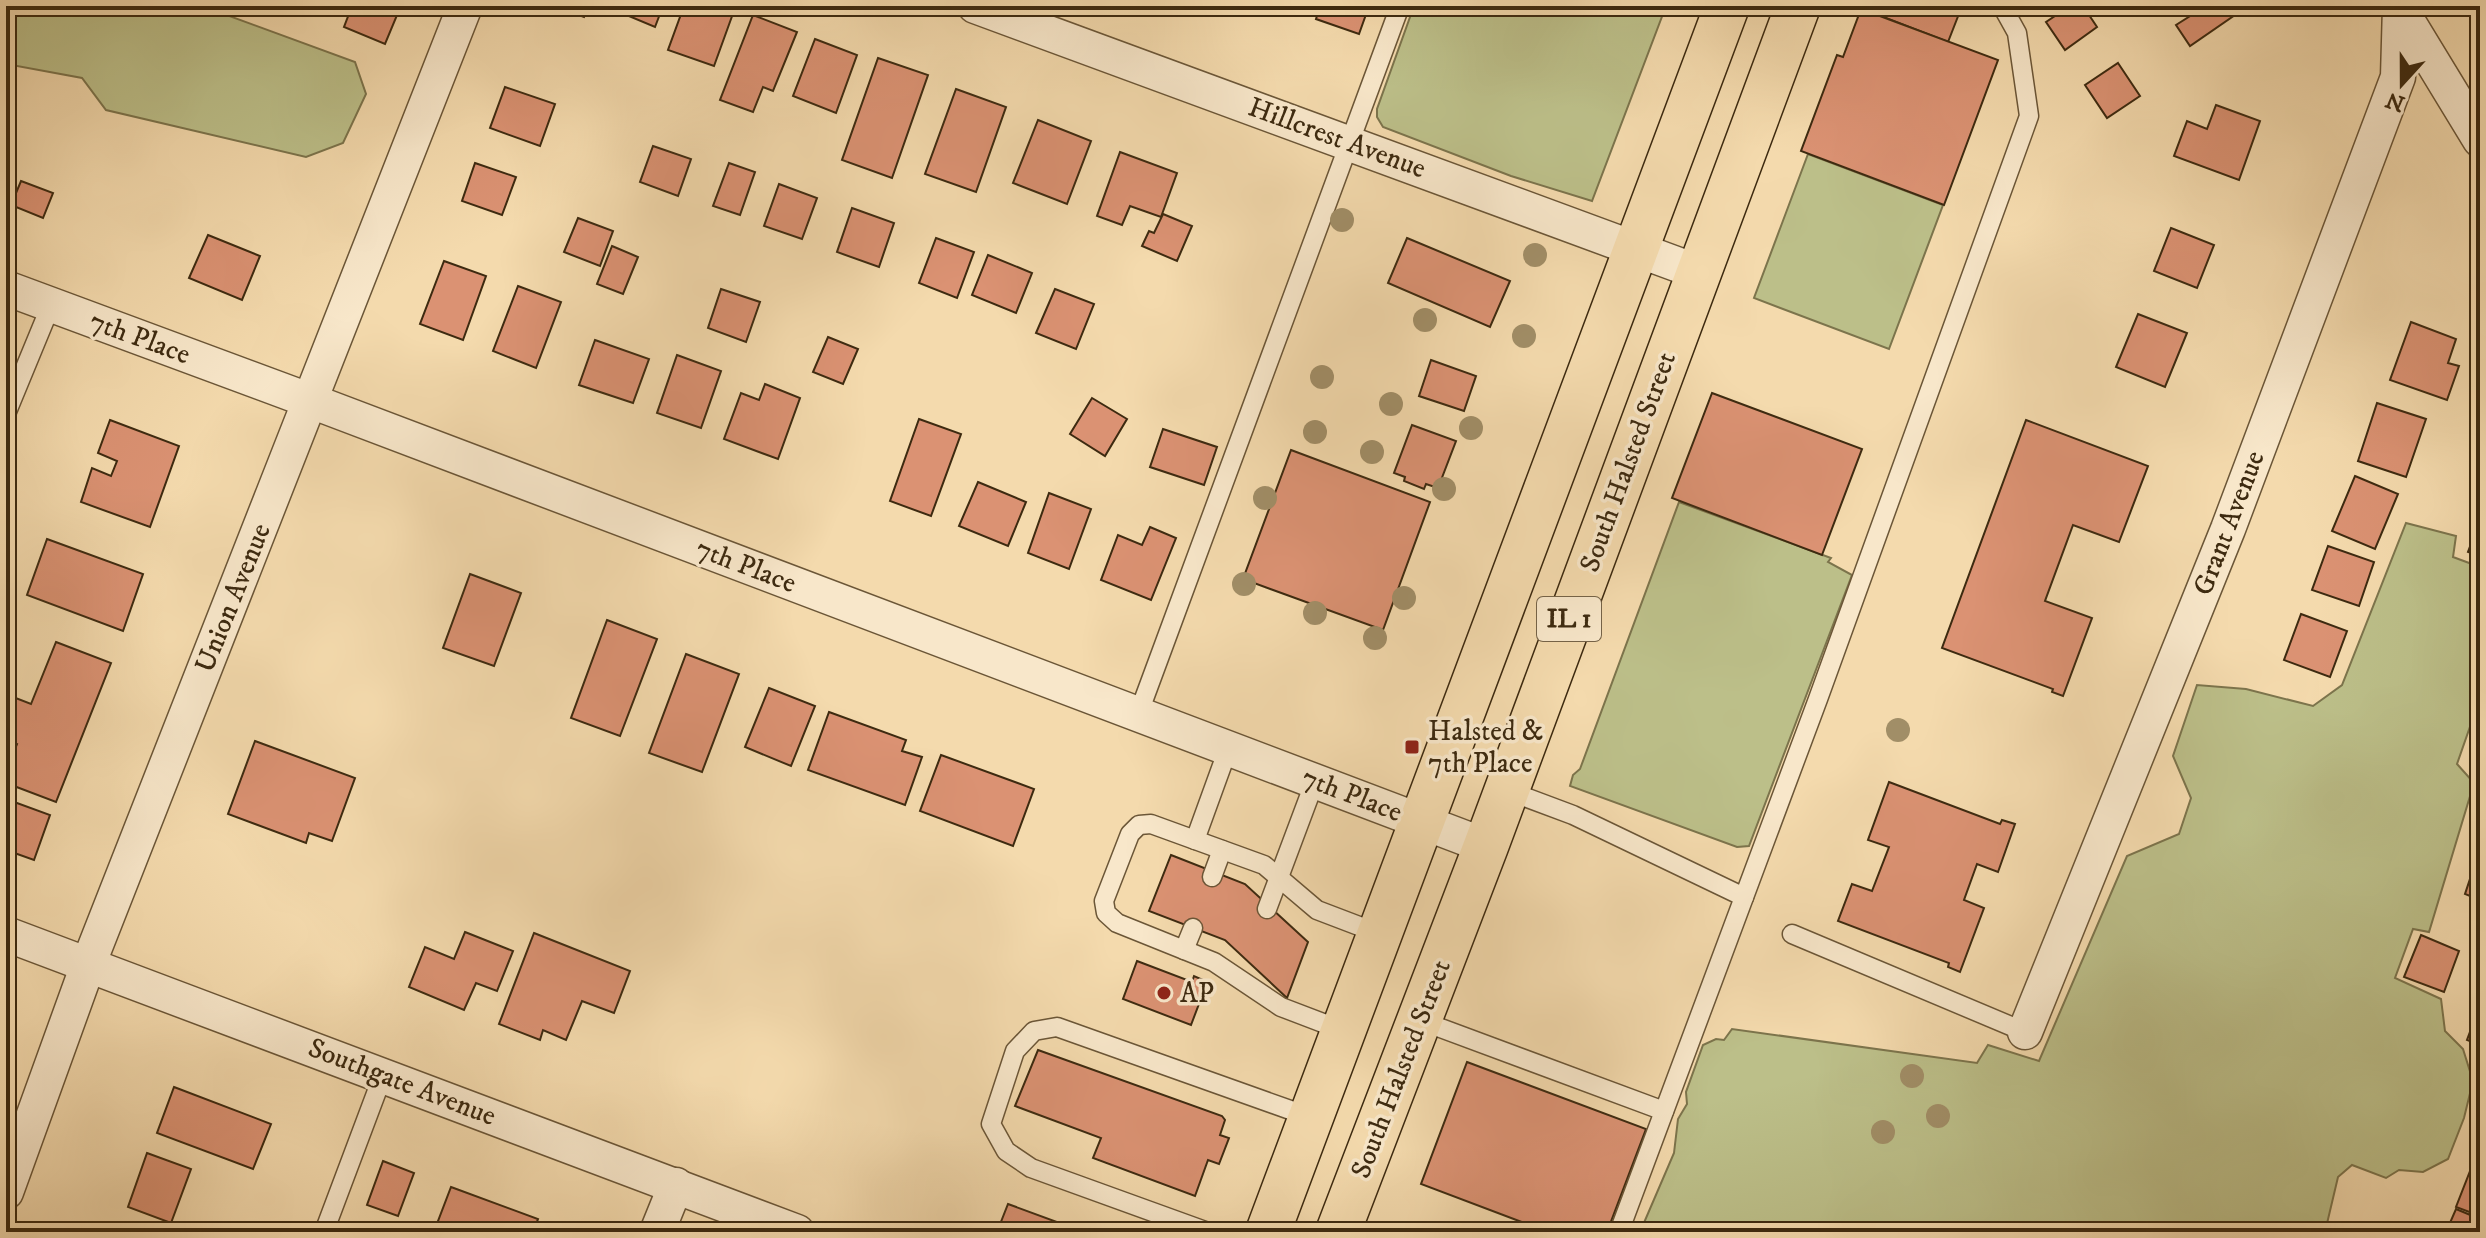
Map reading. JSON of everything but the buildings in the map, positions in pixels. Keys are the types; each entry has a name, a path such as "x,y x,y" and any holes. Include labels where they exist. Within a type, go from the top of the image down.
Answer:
{"main road":[{"name":"IL 1","path":"1268,1232 1727,6"},
{"name":"South Halsted Street","path":"1338,1232 1486,846 1798,6"}],"street":[{"name":"Union Avenue","path":"6,1192 88,965 465,6"},
{"name":"Hillcrest Avenue","path":"975,6 1698,272"},
{"path":"2399,6 2480,140"},
{"name":"Grant Avenue","path":"2025,1032 2228,529 2398,77 2399,6"},
{"name":"7th Place","path":"6,288 1486,846"},
{"name":"Southgate Avenue","path":"6,934 797,1232"},
{"path":"657,1232 676,1185"}],"lane":[{"path":"1138,715 1400,6"},
{"path":"1619,1232 2029,116 2017,33 2002,6"},
{"path":"6,414 51,305"},
{"path":"1195,840 1228,749"},
{"path":"1267,909 1315,781"},
{"path":"1506,790 1573,815 1744,897"},
{"path":"1344,1031 1281,1007 1243,971 1117,923 1106,913 1104,901 1130,834 1139,825 1151,824 1264,865 1317,910 1380,934"},
{"path":"1212,877 1222,850"},
{"path":"1184,950 1193,928"},
{"path":"1792,934 2025,1032"},
{"path":"1419,1020 1664,1111"},
{"path":"1208,1232 1031,1168 1006,1151 991,1124 1015,1051 1034,1031 1057,1027 1311,1118"},
{"path":"324,1232 383,1075"}],"green space":[{"path":"6,6 202,6 355,62 366,94 343,143 306,157 106,110 82,78 6,64"},
{"path":"1414,6 1666,6 1592,201 1511,176 1383,127 1377,117 1377,109"},
{"path":"1808,154 1943,205 1889,349 1754,298"},
{"path":"1679,502 1831,558 1828,562 1852,575 1749,846 1737,847 1570,786 1573,775 1580,769"},
{"path":"2406,523 2456,536 2453,557 2480,567 2480,698 2457,764 2474,783 2429,932 2413,929 2395,978 2441,999 2445,1031 2463,1049 2473,1081 2464,1118 2448,1159 2423,1172 2399,1170 2386,1178 2352,1165 2338,1177 2325,1232 1640,1232 1674,1153 1678,1119 1687,1104 1686,1092 1703,1045 1716,1039 1724,1040 1732,1029 1977,1063 1988,1045 2039,1061 2127,856 2179,834 2191,798 2173,756 2197,685 2246,689 2313,706 2342,685"}],"place":[{"name":"Halsted & 7th Place","path":"1412,747"},
{"name":"AP","path":"1164,993"}]}
